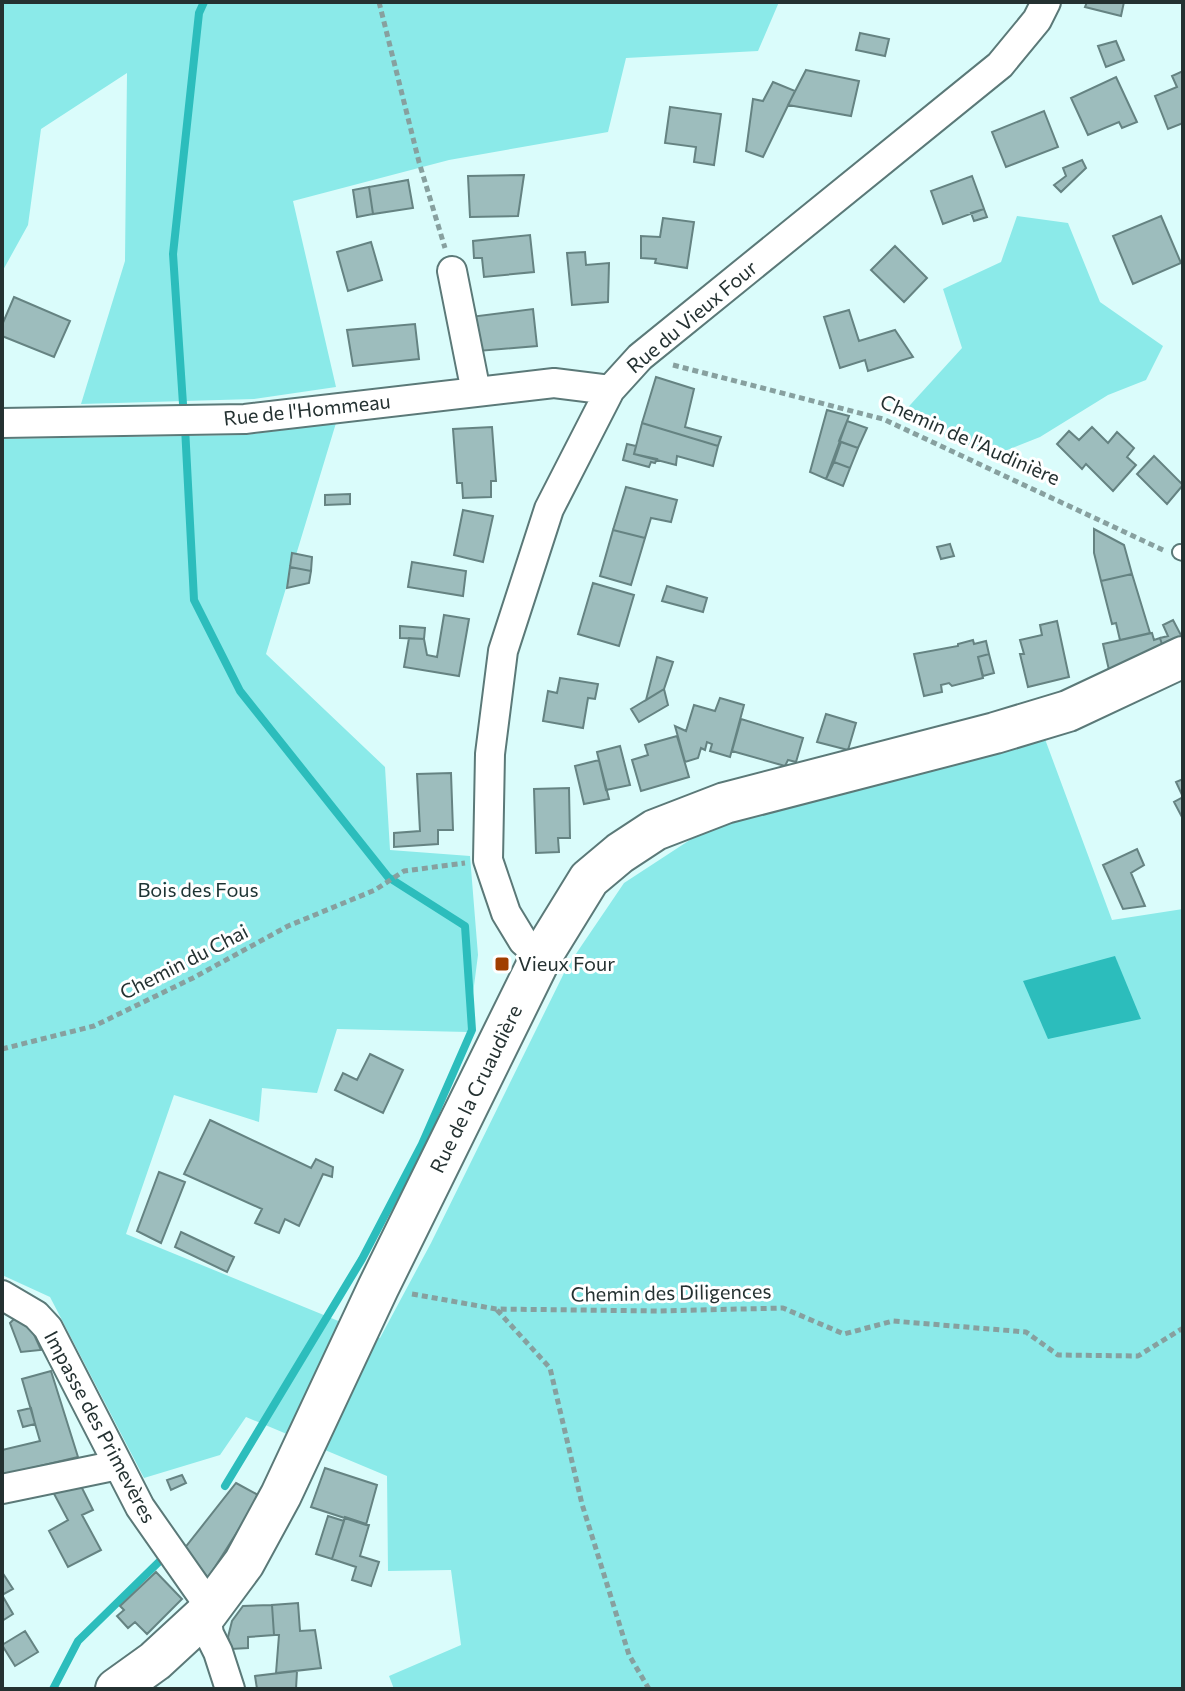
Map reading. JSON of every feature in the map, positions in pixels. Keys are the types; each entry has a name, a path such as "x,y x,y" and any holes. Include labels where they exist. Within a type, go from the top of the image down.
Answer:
{"main road":[{"name":"Rue de la Cruaudière","path":"116,1689 155,1661 207,1613 244,1563 281,1495 378,1288 541,957 589,879 655,830 725,803 1068,711 1183,657"}],"street":[{"name":"Rue du Vieux Four","path":"541,957 523,941 506,913 488,860 490,754 503,651 549,509 610,390 640,357 1000,65 1037,20 1046,2"},
{"path":"452,271 476,392"},
{"name":"Rue de l'Hommeau","path":"2,423 245,419 554,383 610,390"},
{"name":"Impasse des Primevères","path":"2,1295 36,1315 48,1328 140,1507 203,1597 209,1634 230,1689"},
{"path":"2,1489 118,1465"}],"path":[{"path":"379,2 419,162 452,271"},
{"name":"Chemin de l'Audinière","path":"640,357 883,419 1162,550 1181,553"},
{"name":"Chemin du Chai","path":"2,1049 94,1026 193,978 288,926 375,890 404,871 488,860"},
{"name":"Chemin des Diligences","path":"378,1288 496,1309 659,1311 783,1308 844,1334 893,1321 1026,1332 1058,1355 1138,1356 1183,1328"},
{"path":"496,1309 550,1368 582,1504 629,1655 649,1689"}],"green space":[{"path":"2,2 779,2 758,51 626,58 608,132 449,160 293,201 336,387 254,399 81,404 125,261 127,73 41,129 28,225 2,272"},
{"path":"1017,216 1068,223 1100,302 1163,346 1146,380 1108,395 1040,437 992,456 901,415 962,348 943,289 1001,262"},
{"name":"Bois des Fous","path":"336,423 266,654 385,767 390,850 470,856 478,955 468,1032 337,1029 317,1093 262,1088 259,1122 174,1095 126,1234 380,1338 431,1243 567,967 624,883 722,819 1042,731 1112,920 1183,909 1183,1689 394,1689 389,1676 461,1645 451,1570 388,1571 387,1476 246,1417 220,1455 144,1478 50,1297 2,1275 2,439 245,435"}],"shaded area":[{"path":"1115,956 1141,1019 1048,1039 1023,981"}],"building":[{"path":"1087,2 1124,2 1121,16 1085,7"},
{"path":"860,33 889,39 885,56 856,50"},
{"path":"1116,41 1124,60 1106,67 1098,46"},
{"path":"806,70 859,81 851,116 788,105"},
{"path":"1183,71 1183,123 1168,129 1155,96 1177,87 1172,76"},
{"path":"1116,77 1137,122 1122,128 1119,122 1088,135 1071,98"},
{"path":"773,82 795,91 763,157 746,151 753,99 763,101"},
{"path":"670,107 721,114 714,165 694,162 696,147 665,143"},
{"path":"1044,111 1058,147 1006,167 992,132"},
{"path":"1082,160 1086,168 1061,192 1054,185 1066,176 1063,168"},
{"path":"524,175 518,216 470,217 468,176"},
{"path":"972,176 984,209 943,224 931,191"},
{"path":"408,180 413,208 373,214 369,187"},
{"path":"369,187 373,214 357,217 353,190"},
{"path":"984,209 987,217 974,221 971,213"},
{"path":"1161,216 1181,263 1133,284 1113,236"},
{"path":"663,218 694,222 687,268 641,258 641,236 660,237"},
{"path":"530,235 534,272 484,277 482,258 474,258 473,241"},
{"path":"371,242 382,280 348,291 337,252"},
{"path":"895,246 927,278 904,302 871,270"},
{"path":"585,252 586,265 609,263 608,302 572,305 567,253"},
{"path":"14,297 70,321 54,357 2,336 2,325"},
{"path":"533,309 537,346 478,351 470,317"},
{"path":"849,310 859,341 895,330 913,357 868,371 865,360 840,368 824,317"},
{"path":"415,324 419,359 353,366 347,330"},
{"path":"656,377 694,389 685,427 721,437 718,446 642,423"},
{"path":"827,410 849,416 826,479 810,472"},
{"path":"847,421 867,428 858,448 839,441"},
{"path":"642,423 718,446 713,466 677,456 676,465 634,454"},
{"path":"492,427 496,481 491,481 491,497 463,498 462,483 457,483 453,429"},
{"path":"1092,427 1108,443 1117,432 1134,448 1127,457 1136,465 1113,491 1086,464 1082,469 1057,444 1069,431 1079,440"},
{"path":"841,442 858,448 850,468 834,462"},
{"path":"627,444 636,446 634,454 657,459 655,463 651,462 649,467 623,460"},
{"path":"1154,456 1183,485 1167,504 1137,474"},
{"path":"834,462 850,468 843,486 826,479"},
{"path":"626,487 677,500 671,522 651,518 645,538 613,530"},
{"path":"350,494 350,504 325,505 325,495"},
{"path":"463,510 493,516 483,562 454,555"},
{"path":"1094,529 1124,545 1132,574 1101,581 1094,553"},
{"path":"613,530 645,538 631,585 600,576"},
{"path":"950,544 954,556 941,559 937,547"},
{"path":"292,553 312,557 311,571 290,567"},
{"path":"412,562 466,571 463,596 408,587"},
{"path":"290,567 311,571 309,583 287,588"},
{"path":"1132,574 1150,633 1120,640 1116,623 1112,624 1101,581"},
{"path":"593,583 634,595 619,646 578,634"},
{"path":"667,586 707,598 703,612 662,601"},
{"path":"444,615 469,619 459,676 404,667 409,638 424,639 427,655 437,657"},
{"path":"1173,620 1183,639 1165,654 1160,638 1168,636 1163,625"},
{"path":"1057,621 1069,677 1028,687 1020,640 1042,635 1040,625"},
{"path":"400,626 425,628 424,639 400,638"},
{"path":"1152,633 1154,640 1160,638 1165,654 1109,670 1103,644"},
{"path":"973,640 974,644 986,641 989,654 978,657 983,678 952,686 949,683 941,685 942,692 924,696 914,654"},
{"path":"989,654 994,673 983,676 978,657"},
{"path":"657,657 673,662 664,689 646,700"},
{"path":"560,678 598,684 595,699 588,698 583,728 543,721 548,691 557,693"},
{"path":"664,689 668,705 639,722 631,709"},
{"path":"720,698 744,705 730,757 710,751 712,744 707,742 698,758 685,762 675,726 686,731 694,705 715,711"},
{"path":"826,714 856,723 848,750 817,742"},
{"path":"741,719 803,738 796,762 788,760 785,766 732,751"},
{"path":"677,736 689,777 641,791 632,760 648,755 645,745"},
{"path":"620,746 630,785 606,790 597,752"},
{"path":"599,760 609,799 584,804 575,766"},
{"path":"451,773 453,830 438,830 438,844 394,847 394,833 420,831 417,774"},
{"path":"1183,779 1183,797 1176,782"},
{"path":"569,788 570,838 558,838 559,852 536,853 534,789"},
{"path":"1183,797 1183,819 1174,802"},
{"path":"1137,849 1144,865 1131,873 1145,906 1123,909 1103,865"},
{"path":"370,1054 403,1070 383,1113 335,1090 343,1073 357,1080"},
{"path":"210,1120 311,1168 316,1159 333,1167 332,1177 323,1174 299,1226 285,1219 279,1233 255,1223 262,1209 184,1174"},
{"path":"159,1172 185,1182 161,1243 137,1231"},
{"path":"181,1232 234,1257 227,1272 175,1247"},
{"path":"15,1318 32,1330 41,1350 21,1352 10,1323"},
{"path":"51,1371 78,1457 2,1475 2,1450 40,1441 22,1379"},
{"path":"31,1408 35,1424 23,1427 18,1411"},
{"path":"325,1468 377,1485 366,1525 311,1507"},
{"path":"182,1475 186,1483 171,1490 167,1480"},
{"path":"78,1480 93,1510 82,1515 101,1550 68,1567 49,1531 68,1520 51,1488"},
{"path":"236,1483 260,1496 208,1578 184,1549"},
{"path":"328,1516 344,1521 332,1559 316,1554"},
{"path":"345,1517 369,1525 360,1556 379,1562 371,1586 352,1580 356,1567 332,1559"},
{"path":"2,1572 13,1589 2,1595"},
{"path":"156,1572 182,1599 147,1634 135,1622 128,1628 117,1616 124,1610 120,1606"},
{"path":"2,1595 13,1614 2,1621"},
{"path":"298,1603 300,1631 315,1630 321,1668 276,1673 279,1635 274,1635 272,1605"},
{"path":"272,1605 274,1635 248,1637 248,1648 231,1649 228,1637 232,1621 243,1606"},
{"path":"25,1631 38,1652 15,1666 2,1645"},
{"path":"297,1671 296,1689 257,1689 255,1676"}],"waterway":[{"path":"183,404 173,254 199,13 204,2"},
{"path":"185,427 194,600 240,691 388,877 465,926 472,1030 422,1144 362,1259 225,1486"},
{"path":"53,1689 78,1641 167,1554"}],"place":[{"name":"Vieux Four","path":"502,964"}]}
